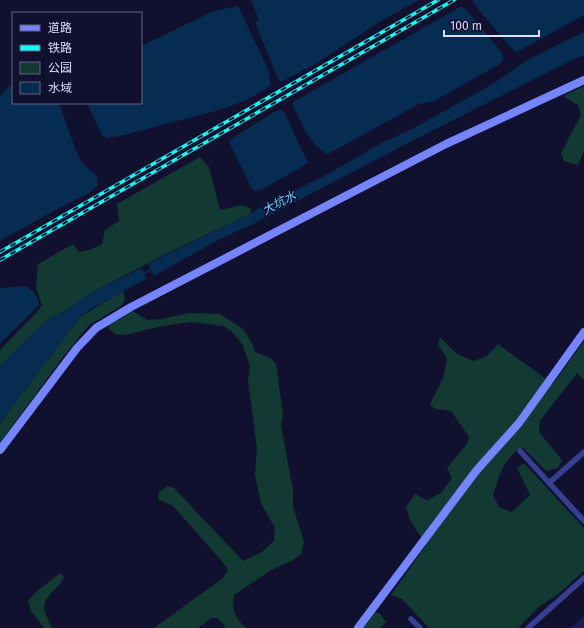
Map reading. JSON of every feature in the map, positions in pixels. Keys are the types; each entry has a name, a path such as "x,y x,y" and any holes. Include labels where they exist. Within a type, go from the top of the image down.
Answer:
{"street":[{"path":"0,450 77,348 96,328 131,307 446,144 584,80"},
{"path":"358,628 476,471 519,423 584,332"},
{"path":"520,451 584,520"},
{"path":"549,482 584,452"},
{"path":"528,628 584,578"},
{"path":"411,619 420,628"}],"green space":[{"path":"584,86 584,151 578,165 564,161 561,153 581,115 578,105 563,96"},
{"path":"200,157 209,167 220,210 242,205 252,209 250,214 166,254 89,294 68,309 46,321 0,366 0,350 42,305 36,287 38,264 73,244 79,252 89,250 102,244 105,230 119,221 117,204"},
{"path":"123,291 125,299 121,306 89,325 63,357 0,443 0,423 80,317"},
{"path":"133,311 147,320 162,319 189,313 220,314 243,329 252,343 255,352 271,358 276,364 283,414 281,425 293,490 293,507 304,542 301,554 293,560 271,570 234,595 233,606 236,617 246,628 226,628 218,618 211,618 198,628 154,628 223,578 228,570 221,560 173,506 158,499 159,492 168,486 174,488 243,561 262,552 274,541 275,528 261,503 255,475 257,448 248,381 250,366 242,344 232,332 223,326 191,322 162,326 125,335 115,334 109,329 109,325"},
{"path":"440,337 457,354 474,361 487,356 498,344 553,384 584,341 584,380 577,373 540,421 539,432 562,460 558,468 546,471 522,447 506,462 493,495 499,507 512,512 530,495 517,468 524,463 584,528 584,571 557,595 540,606 518,628 429,628 402,599 391,595 426,545 410,520 406,507 415,494 427,500 441,493 452,478 447,468 467,444 469,437 451,411 435,409 430,404 443,378 447,359 438,345"},
{"path":"60,573 64,577 62,582 47,598 44,607 45,613 52,628 44,628 31,611 28,601 36,592"},
{"path":"375,612 380,614 386,622 380,628 363,628"}],"water":[{"path":"251,0 419,0 381,21 317,63 281,82 277,77 255,22 259,20"},
{"path":"473,0 584,0 584,15 517,52 511,48 473,3"},
{"path":"238,6 268,69 271,85 260,93 246,100 217,110 120,136 107,138 102,135 87,104 142,104 142,46 214,11"},
{"path":"460,7 465,8 499,49 503,56 503,60 498,65 434,101 419,104 328,154 316,146 303,127 293,107 293,102"},
{"path":"584,32 584,55 414,140 251,225 218,240 154,276 148,264 328,174 383,142 412,129 493,84 527,60"},
{"path":"12,83 12,104 59,104 76,151 83,164 97,176 98,184 89,193 0,241 0,96"},
{"path":"281,110 285,114 308,163 263,189 255,191 252,189 229,142 232,138 276,111"},
{"path":"142,268 146,279 91,309 80,317 0,423 0,366 46,321 68,309 89,294"},
{"path":"24,286 35,293 39,305 0,344 0,288"}],"building":[{"path":"584,616 584,628 571,628"}],"waterway":[{"name":"大坑水","path":"142,275 152,269"}],"railway":[{"path":"0,252 438,0"},
{"path":"0,260 454,0"}]}
